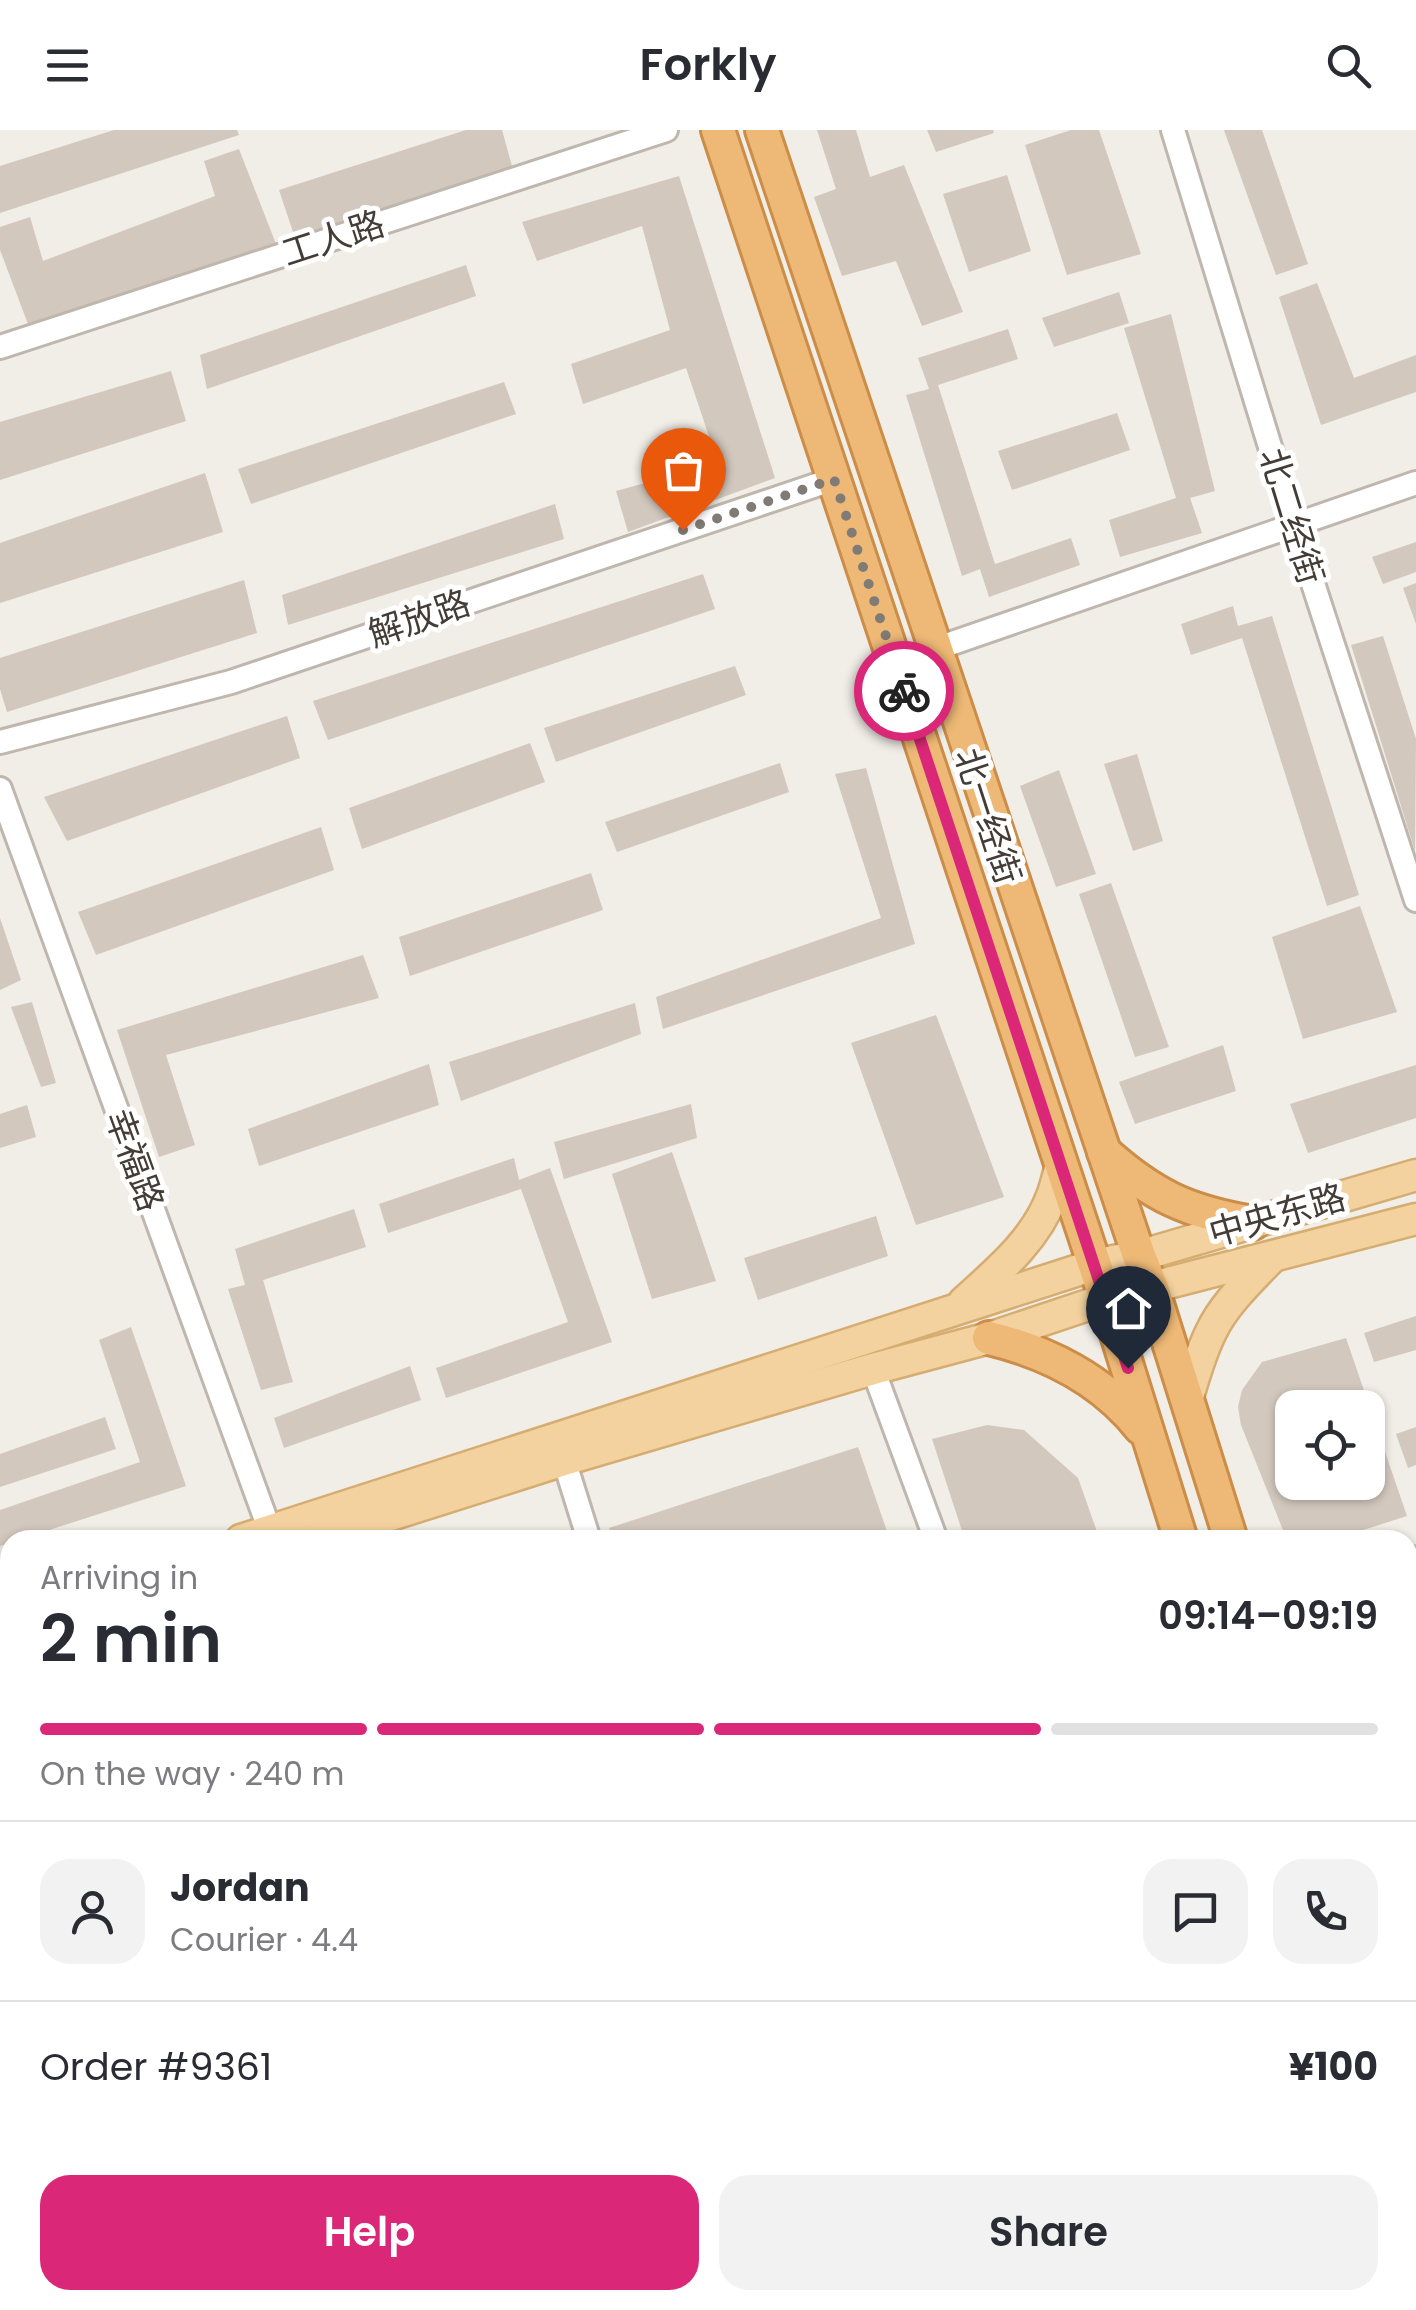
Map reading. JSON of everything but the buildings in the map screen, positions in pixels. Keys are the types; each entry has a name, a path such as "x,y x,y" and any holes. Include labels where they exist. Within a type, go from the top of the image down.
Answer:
{"highway":[{"name":"北一经街","path":"718,130 1106,1298 1178,1530"},
{"name":"北一经街","path":"762,130 1152,1288 1227,1530"},
{"path":"1104,1152 1163,1197 1210,1216 1253,1223"},
{"path":"989,1338 1017,1345 1086,1378 1110,1395 1149,1438"}],"main road":[{"path":"956,1309 1011,1259 1035,1228 1051,1199 1061,1165"},
{"name":"中央东路","path":"271,1530 1094,1265 1139,1256 1416,1175"},
{"name":"中央东路","path":"344,1530 873,1368 989,1338 1106,1298 1416,1218"},
{"path":"1187,1400 1212,1328 1272,1257"}],"street":[{"name":"工人路","path":"0,347 666,130"},
{"name":"北二经街","path":"1174,130 1294,525 1416,900"},
{"name":"解放路","path":"0,742 231,682 834,479"},
{"path":"936,649 1416,483"},
{"name":"幸福路","path":"0,788 253,1530"},
{"path":"873,1368 932,1530"},
{"path":"564,1460 587,1530"}],"way so far":[{"path":"683,530 834,479 904,691"}],"route":[{"path":"904,691 1128,1368"}]}
